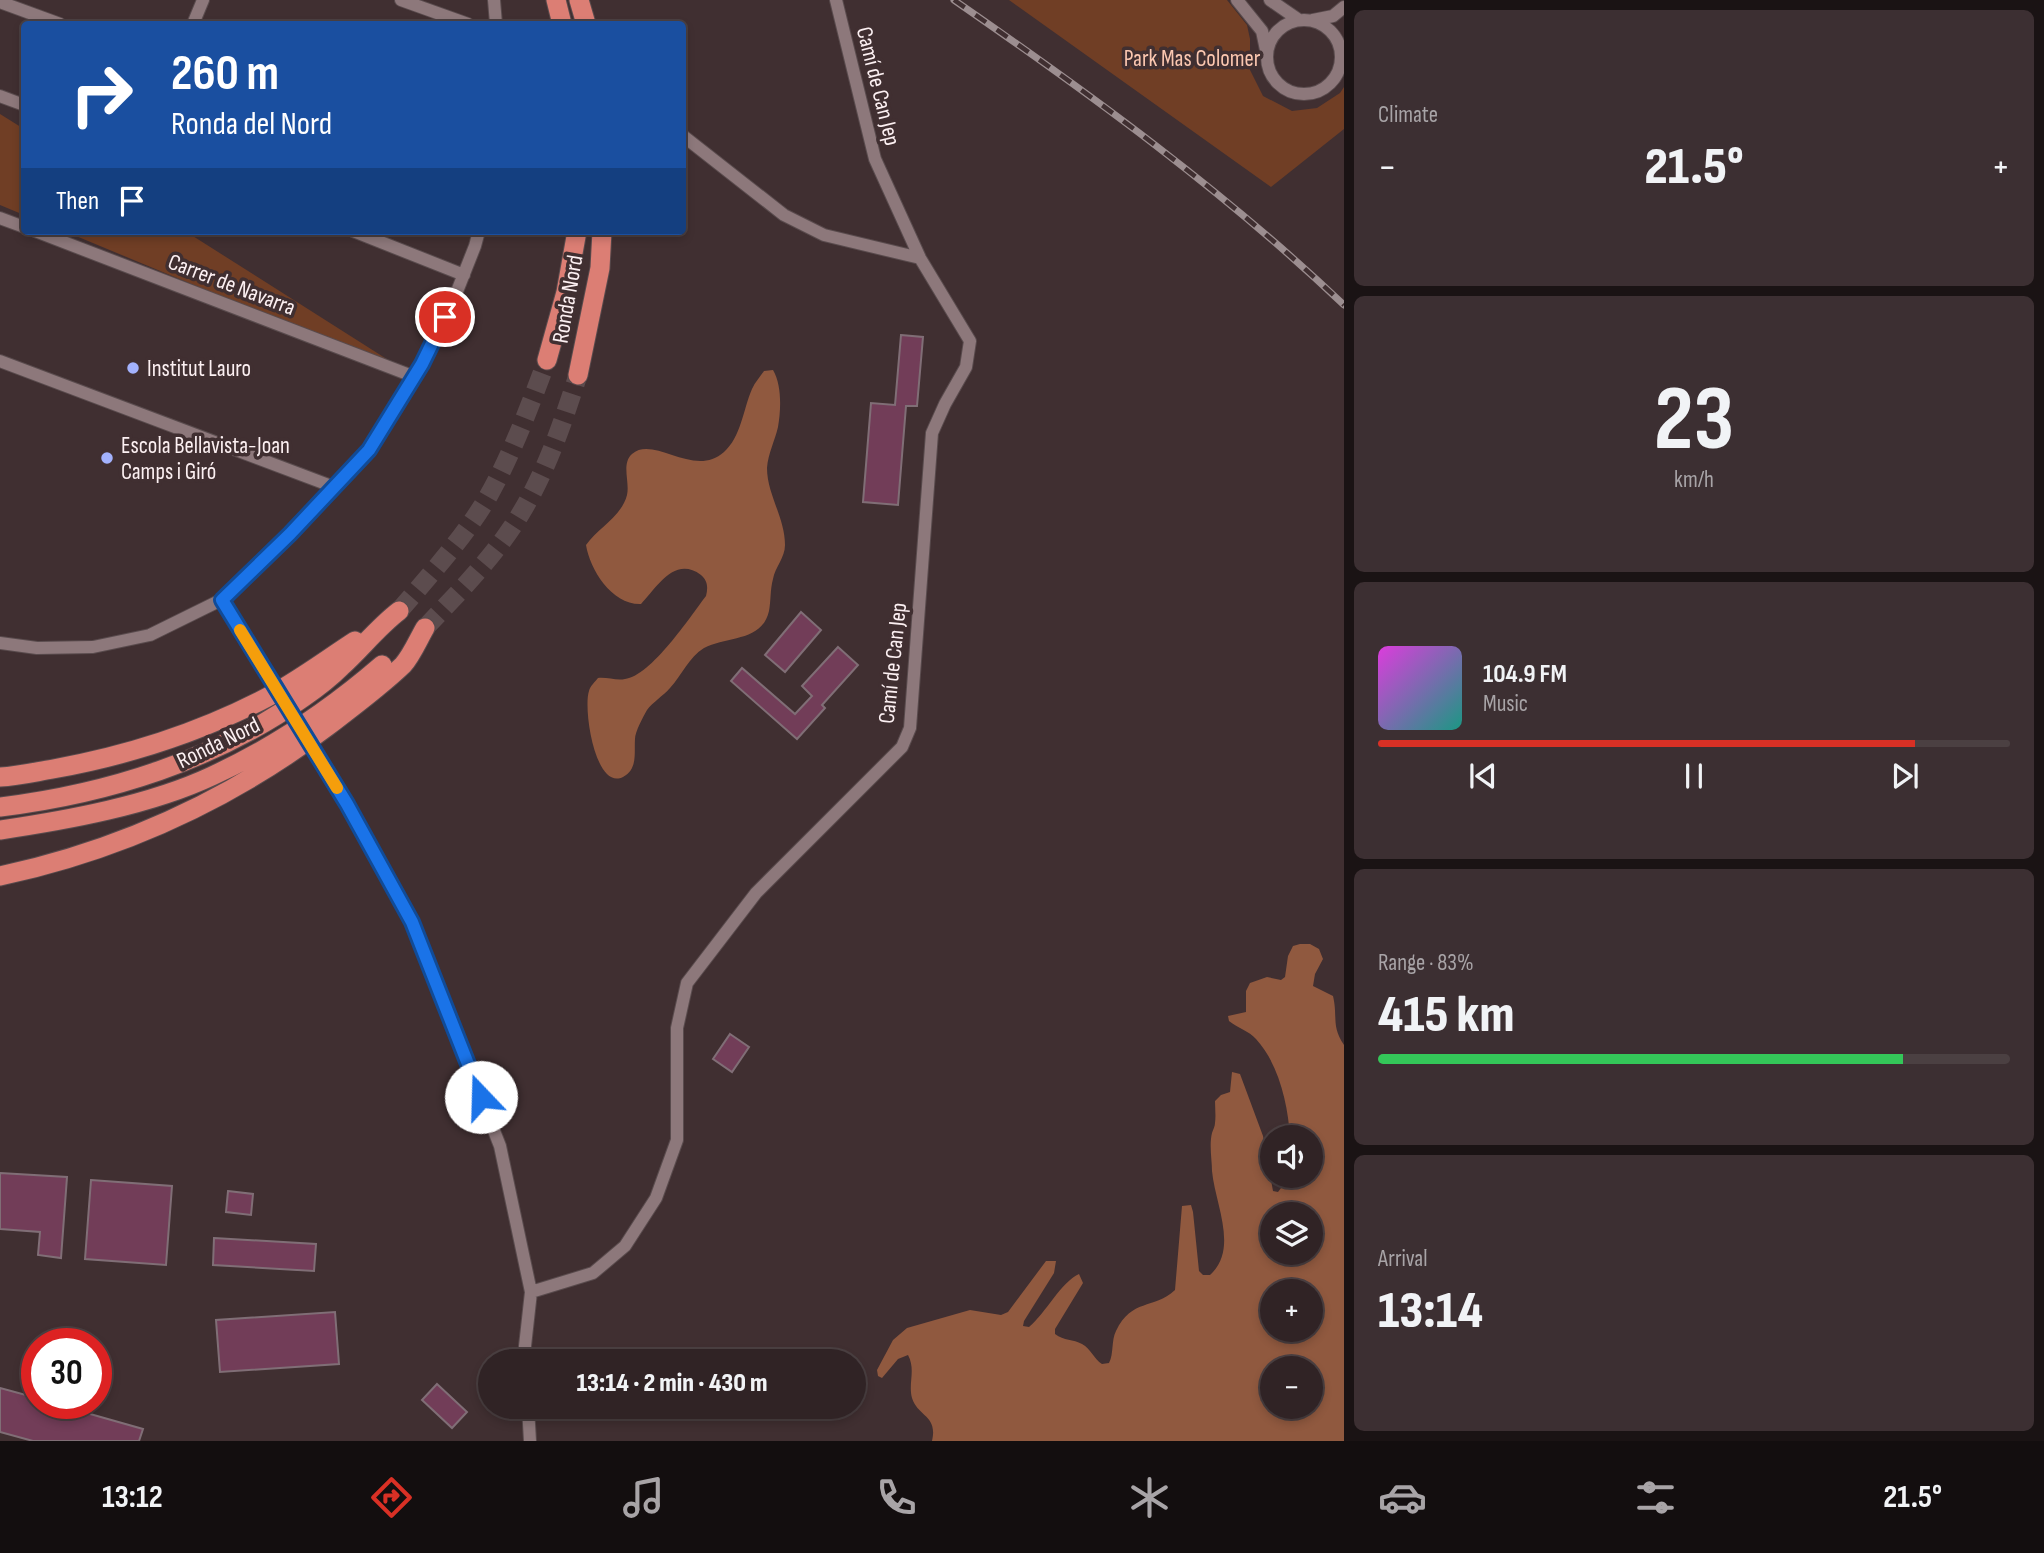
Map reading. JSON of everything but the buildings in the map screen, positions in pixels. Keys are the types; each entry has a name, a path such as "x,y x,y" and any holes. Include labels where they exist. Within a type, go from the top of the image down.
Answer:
{"highway":[{"path":"556,0 561,21"},
{"path":"579,0 585,21"},
{"name":"Ronda Nord","path":"547,359 566,292 576,235"},
{"name":"Ronda Nord","path":"578,375 600,268 602,235"},
{"name":"Ronda Nord","path":"0,777 88,762 148,747 204,727 261,700 312,671 394,615 341,668 303,698 244,734 200,755 97,789 0,807"},
{"name":"Ronda Nord","path":"0,830 108,810 211,777 312,719 373,673 425,628 405,663 346,712 264,771 196,810 128,839 62,861 0,876"}],"street":[{"path":"194,21 202,0"},
{"path":"401,0 460,21"},
{"path":"494,0 496,21"},
{"name":"Camí de Can Jep","path":"531,1292 593,1273 625,1246 656,1198 677,1140 677,1028 687,984 756,893 902,747 909,728 932,433 945,404 967,367 970,341 920,258 875,159 836,0"},
{"path":"1237,0 1262,31 1270,73 1276,81 1286,90 1297,94 1310,94 1325,88 1340,68 1343,52 1339,43 1324,25 1306,20 1270,0"},
{"path":"0,2 52,21"},
{"path":"1267,52 1277,31 1287,24 1333,16 1344,7"},
{"path":"0,96 21,104"},
{"path":"686,138 784,215 824,235 920,258"},
{"path":"0,218 21,226"},
{"name":"Carrer de Navarra","path":"45,235 415,377"},
{"path":"363,235 464,275"},
{"path":"0,643 37,648 93,647 150,635 222,600 369,450 415,377 449,310 478,235"},
{"path":"0,361 334,487"},
{"path":"222,600 347,804 412,922 500,1146 531,1292 525,1349"},
{"path":"529,1419 530,1441"}],"green space":[{"name":"Park Mas Colomer","path":"1009,0 1227,0 1247,25 1250,70 1263,96 1292,111 1317,108 1340,93 1344,87 1344,129 1271,187"},
{"path":"0,114 21,127 21,214 0,205"},
{"path":"74,235 191,235 415,377"}],"shaded area":[{"path":"773,370 779,390 780,413 767,468 785,545 771,587 769,611 765,621 751,633 713,644 694,656 670,688 645,713 635,736 631,770 623,777 613,778 605,772 593,746 588,714 590,689 598,678 625,679 646,668 669,644 706,596 707,585 701,575 682,569 666,576 641,604 630,603 604,584 592,565 586,545 615,516 624,502 628,490 627,463 632,454 651,449 700,461 712,459 724,452 734,439 756,382 764,371"},
{"path":"1300,944 1310,944 1319,949 1323,959 1315,974 1313,986 1333,996 1336,1027 1344,1045 1344,1441 932,1441 930,1421 912,1398 908,1355 898,1359 882,1378 878,1376 877,1370 893,1340 907,1328 970,1310 1001,1315 1008,1312 1046,1261 1056,1261 1054,1273 1023,1326 1029,1327 1066,1284 1079,1274 1083,1283 1055,1329 1055,1334 1082,1344 1102,1364 1109,1363 1114,1335 1129,1313 1175,1290 1182,1206 1191,1205 1193,1212 1199,1271 1203,1275 1210,1275 1219,1264 1224,1239 1212,1171 1211,1142 1215,1124 1215,1101 1230,1092 1232,1072 1240,1074 1260,1128 1260,1188 1272,1188 1273,1191 1278,1192 1281,1188 1323,1188 1323,1125 1289,1125 1284,1099 1271,1060 1256,1039 1229,1021 1228,1016 1246,1012 1246,991 1250,983 1267,977 1281,980 1285,977 1288,956 1293,946"}],"tunnel":[{"path":"399,611 455,544 485,502 511,450 547,360"},
{"path":"425,628 489,558 521,513 547,463 578,375"}],"railway":[{"path":"954,0 1055,71 1204,183 1252,222 1344,305"}],"slow traffic":[{"path":"240,630 337,788"}],"place":[{"name":"Institut Lauro","path":"133,368"},
{"name":"Escola Bellavista-Joan Camps i Giró","path":"107,458"}],"route":[{"path":"445,317 422,364 369,450 290,534 222,600 347,804 412,922 481,1097"}]}
